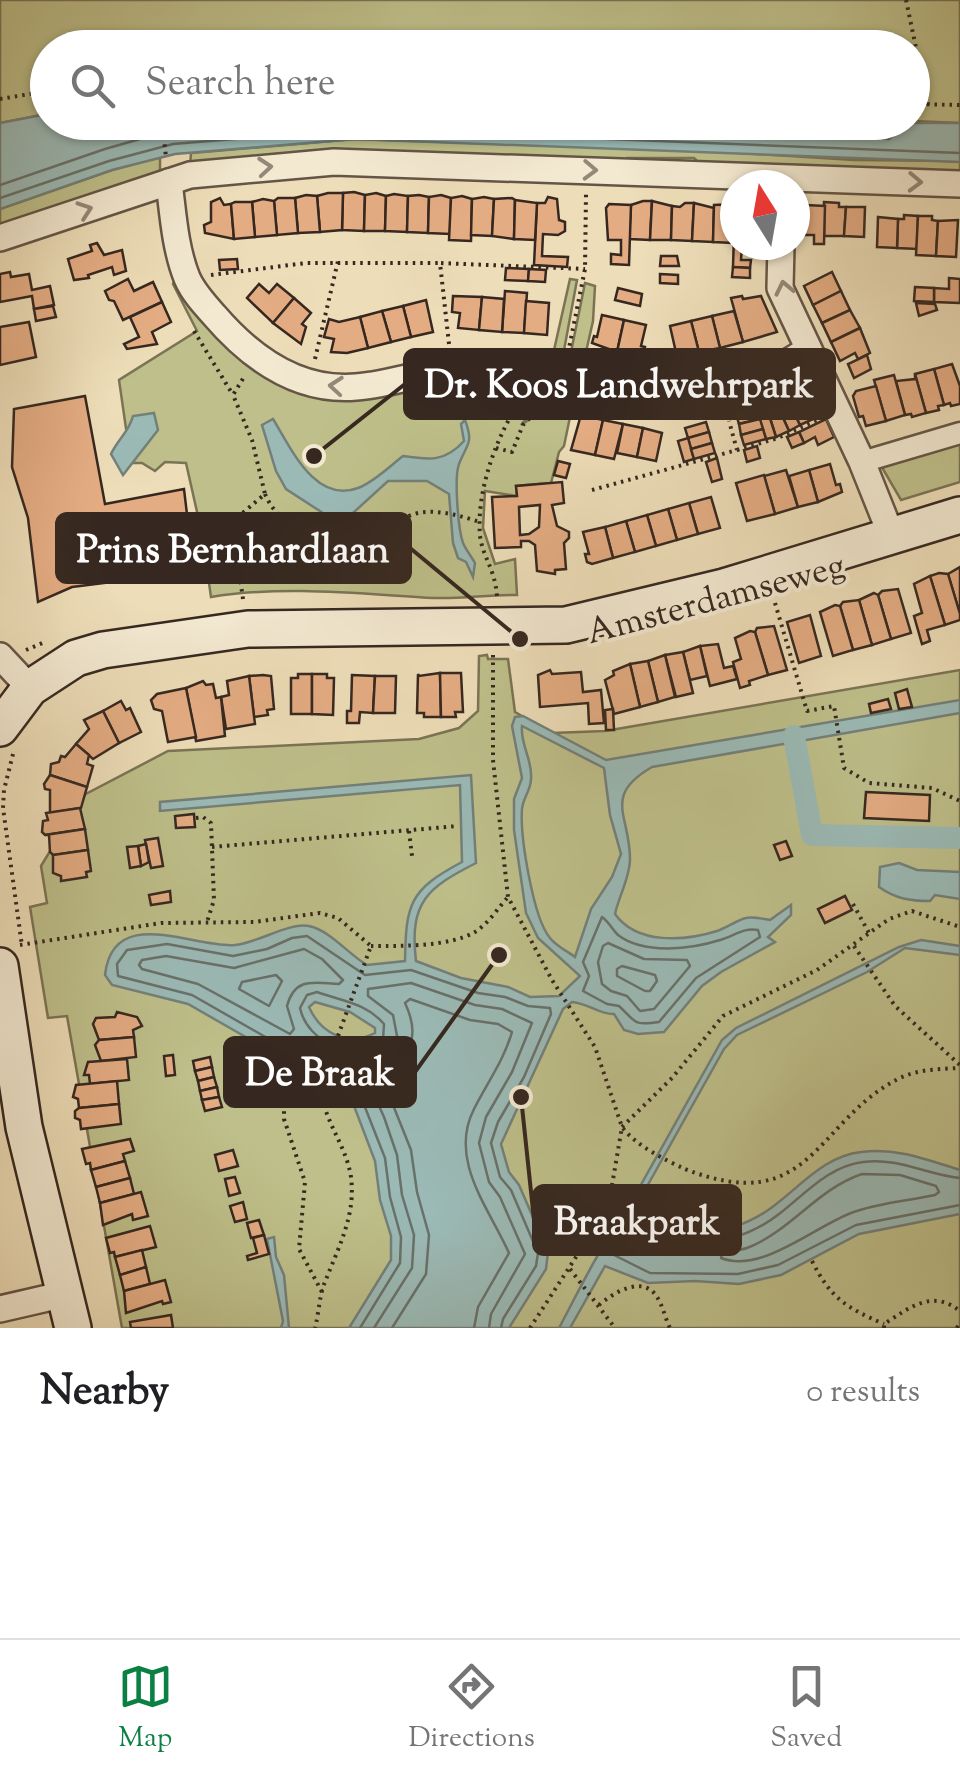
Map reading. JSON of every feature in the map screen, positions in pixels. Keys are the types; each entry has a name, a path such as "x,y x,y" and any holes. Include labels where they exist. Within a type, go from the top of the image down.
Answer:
{"main road":[{"name":"Amsterdamseweg","path":"8,738 12,670 103,650 248,629 494,628 593,621 960,515"},
{"path":"11,952 24,1128 73,1328"}],"street":[{"path":"0,238 168,175 225,170 334,162 720,177"},
{"path":"168,175 178,247 187,278 228,331 280,372 307,381 357,387 484,365 590,380 675,402 722,398 808,350"},
{"path":"810,181 960,184"},
{"path":"781,260 780,288 862,462 892,537"},
{"path":"862,462 960,433"},
{"path":"0,1309 65,1294"}],"path":[{"path":"906,0 912,30"},
{"path":"0,99 30,94"},
{"path":"930,105 960,105"},
{"path":"164,140 168,175"},
{"path":"496,448 512,452 522,425 550,400 550,374 585,269 587,170"},
{"path":"187,278 338,261 585,269"},
{"path":"307,381 338,261"},
{"path":"440,263 451,368"},
{"path":"258,356 234,394 252,440 265,494 291,526 350,539 422,512 480,522"},
{"path":"550,374 533,382 504,426 484,486 480,522 484,553 496,579 498,607 494,628 494,760 508,896 552,980 595,1048 622,1127 629,1137 703,1175 742,1182 773,1179 812,1158 866,1104 900,1078 960,1066"},
{"path":"722,398 737,450"},
{"path":"592,490 778,438 822,418"},
{"path":"248,629 233,529 239,516 265,494"},
{"path":"766,574 807,711 834,706 844,768 869,784 932,788 960,801"},
{"path":"12,670 28,649 57,637"},
{"path":"8,738 4,821 11,952 161,923 254,922 320,913 338,918 370,946 418,945 475,932 508,896"},
{"path":"0,762 8,765"},
{"path":"196,818 203,817 211,824 214,900 207,922"},
{"path":"212,847 458,826"},
{"path":"409,829 412,856"},
{"path":"853,904 870,933"},
{"path":"530,1328 570,1270 612,1191 622,1127 672,1078 724,1016 818,970 889,919 912,912 960,927"},
{"path":"315,1328 322,1292 342,1241 352,1192 348,1161 320,1102 321,1082 370,946"},
{"path":"854,946 895,1006 960,1066"},
{"path":"320,1093 290,1102 284,1108 284,1119 305,1182 299,1249 322,1292"},
{"path":"812,1261 819,1277 840,1301 884,1326 930,1300 942,1299 960,1311"},
{"path":"570,1270 615,1328"},
{"path":"598,1305 623,1288 649,1288 655,1292 670,1328"}],"green space":[{"path":"0,0 960,0 960,123 930,122 930,30 30,30 30,117 0,123"},
{"path":"385,140 960,161 960,173 700,164 694,158 627,158 624,162 346,151 190,166 191,153"},
{"path":"160,157 160,171 0,227 0,209"},
{"path":"177,274 289,386 483,374 538,380 541,394 546,394 521,425 542,411 551,412 560,390 575,393 564,446 551,483 516,486 517,496 485,491 483,528 495,564 515,559 517,595 434,598 294,591 211,597 186,463 165,462 155,471 142,463 131,463 119,380 197,331 173,284"},
{"path":"570,279 577,280 562,361 552,359"},
{"path":"585,283 595,286 593,321 583,365 569,362"},
{"path":"960,440 960,482 901,500 880,464"},
{"path":"487,655 488,659 508,659 515,712 552,733 605,731 960,670 960,1328 122,1328 67,1016 48,1018 30,907 47,903 41,866 84,795 168,751 419,739 459,728 478,711 479,656"}],"water":[{"path":"30,117 30,140 343,140 175,154 112,170 0,209 0,123"},
{"path":"930,123 960,123 960,162 381,140 930,140"},
{"path":"154,413 158,430 123,475 111,454 133,416"},
{"path":"273,419 306,470 329,488 343,491 370,482 403,456 429,459 450,453 464,441 461,424 465,420 469,439 459,464 457,503 463,543 475,563 473,577 466,562 458,558 453,543 449,494 427,481 388,481 353,513 326,515 286,489 276,471 262,425"},
{"path":"960,700 960,713 652,767 627,787 622,807 630,859 615,914 624,924 649,936 676,938 717,931 746,918 770,920 791,905 791,915 768,937 775,942 702,986 664,1032 638,1034 624,1030 614,1014 578,1003 572,1002 563,1009 501,1144 509,1172 519,1185 548,1252 546,1269 509,1328 349,1328 391,1260 391,1236 380,1200 375,1161 351,1098 327,1073 272,1052 188,1004 112,985 105,975 111,953 123,941 139,935 235,945 301,926 325,933 367,965 405,961 407,925 414,901 431,881 462,862 460,785 160,811 160,802 471,775 476,863 445,881 425,899 416,924 416,961 530,997 559,996 580,976 538,938 526,913 514,830 514,799 522,778 512,726 515,717 523,716 606,760","holes":["522,726 604,768 610,815 621,854 612,877 591,909 575,957 550,938 533,896 522,821 531,772","315,1002 350,1012 375,1028 375,1033 355,1039 328,1031 309,1007"]},
{"path":"899,863 917,870 960,872 960,899 935,895 930,901 910,900 879,887 880,867"},
{"path":"921,940 960,946 960,955 905,948 867,972 737,1035 724,1049 622,1231 680,1236 737,1226 771,1208 835,1159 874,1151 912,1155 960,1170 960,1214 859,1234 781,1275 739,1284 648,1283 605,1266 570,1328 559,1328 722,1040 736,1028 899,947"},
{"path":"274,1237 276,1257 284,1275 289,1328 281,1328 283,1321 267,1239"}],"building":[{"path":"343,193 365,195 364,231 342,230"},
{"path":"343,193 342,230 320,232 317,196"},
{"path":"365,195 386,196 385,231 364,231"},
{"path":"317,196 320,232 298,233 295,198"},
{"path":"386,196 408,196 407,232 385,231"},
{"path":"408,196 429,197 428,233 407,232"},
{"path":"429,197 451,198 450,234 428,233"},
{"path":"548,197 557,199 559,220 565,222 565,231 558,235 543,234 542,256 568,257 567,267 534,265 537,203 545,203"},
{"path":"220,198 224,205 231,204 234,239 205,233 204,225 211,222 211,202"},
{"path":"295,198 298,233 277,235 274,201"},
{"path":"451,198 472,199 471,241 449,240"},
{"path":"512,198 514,239 492,236 494,199"},
{"path":"472,199 494,199 492,236 471,235"},
{"path":"515,200 537,203 535,240 514,239"},
{"path":"274,201 277,235 255,237 252,202"},
{"path":"652,201 650,240 629,239 631,205"},
{"path":"652,201 672,206 671,240 650,240"},
{"path":"252,202 255,237 234,239 231,204"},
{"path":"824,202 846,207 844,236 824,236"},
{"path":"694,203 692,241 671,240 672,206"},
{"path":"694,203 714,208 713,242 692,241"},
{"path":"609,204 631,205 629,265 611,264 611,254 621,255 621,240 608,240"},
{"path":"714,205 720,205 720,242 713,242"},
{"path":"810,205 825,206 824,244 814,244 814,235 810,235"},
{"path":"846,207 865,207 864,237 844,236"},
{"path":"904,215 918,216 917,249 897,248 898,219 904,219"},
{"path":"918,216 932,216 932,220 938,221 936,256 916,255"},
{"path":"878,217 898,219 897,248 877,247"},
{"path":"958,220 956,257 936,256 938,221"},
{"path":"97,243 104,255 122,250 126,271 114,275 112,267 74,280 68,259 92,251 90,245"},
{"path":"661,256 677,256 679,266 660,266"},
{"path":"237,259 238,269 220,270 219,260"},
{"path":"733,260 751,260 750,268 733,267"},
{"path":"733,267 750,268 750,278 732,277"},
{"path":"506,268 529,269 528,281 505,280"},
{"path":"529,269 546,270 545,282 528,281"},
{"path":"10,272 11,277 29,274 32,290 50,286 54,305 34,309 32,296 0,302 0,274"},
{"path":"832,272 841,291 813,305 804,286"},
{"path":"660,274 678,275 678,284 660,283"},
{"path":"949,278 960,279 960,303 934,302 934,288 949,289"},
{"path":"128,279 134,291 153,282 162,302 123,320 105,291"},
{"path":"259,284 269,293 277,284 294,298 273,323 247,298"},
{"path":"915,287 934,288 934,302 914,301"},
{"path":"618,288 642,294 640,306 615,300"},
{"path":"505,291 527,293 524,333 502,332"},
{"path":"841,291 850,310 822,323 813,305"},
{"path":"453,296 482,297 479,330 458,328 460,313 452,312"},
{"path":"761,296 777,332 743,342 731,298"},
{"path":"482,297 504,299 502,332 479,330"},
{"path":"294,298 311,313 302,324 306,327 301,344 273,323"},
{"path":"426,300 433,332 411,337 403,306"},
{"path":"526,301 549,303 547,335 524,333"},
{"path":"162,302 171,322 152,332 157,344 127,349 124,344 139,337 130,317"},
{"path":"916,303 935,304 937,310 919,316"},
{"path":"53,306 56,317 36,321 34,309"},
{"path":"403,306 411,337 391,342 382,311"},
{"path":"850,310 860,328 831,342 822,323"},
{"path":"382,311 391,342 368,348 360,317"},
{"path":"734,311 743,342 720,348 712,316"},
{"path":"602,315 624,320 617,352 592,343"},
{"path":"712,316 720,348 699,352 691,321"},
{"path":"360,317 368,348 331,352 334,339 324,337 329,319 339,322"},
{"path":"624,320 646,325 643,355 617,352"},
{"path":"691,321 699,352 677,357 670,326"},
{"path":"29,322 36,357 0,365 0,327"},
{"path":"860,328 870,353 858,359 855,353 840,361 831,342"},
{"path":"867,355 871,369 854,378 848,364"},
{"path":"952,364 960,386 960,404 951,406 944,405 934,369"},
{"path":"934,369 944,405 926,413 915,374"},
{"path":"915,374 926,413 912,417 905,415 896,381 915,379"},
{"path":"894,375 905,415 886,421 874,380"},
{"path":"876,386 886,421 866,426 853,396 856,391"},
{"path":"85,396 105,504 184,489 191,548 200,571 72,587 38,602 28,518 12,467 14,409"},
{"path":"789,402 800,425 789,431 778,407"},
{"path":"778,407 789,431 776,437 768,412"},
{"path":"815,407 820,416 800,425 796,416"},
{"path":"757,408 760,419 739,424 736,414"},
{"path":"768,412 776,437 766,439 758,415"},
{"path":"581,415 603,420 595,455 571,450"},
{"path":"760,419 763,429 741,435 739,424"},
{"path":"826,419 834,437 818,445 815,437 804,443 799,432"},
{"path":"603,420 623,424 614,459 595,455"},
{"path":"706,422 709,432 688,438 685,428"},
{"path":"623,424 643,428 637,457 617,453"},
{"path":"643,428 662,433 656,461 637,457"},
{"path":"763,429 766,439 744,445 741,435"},
{"path":"709,432 712,443 691,449 688,438"},
{"path":"799,432 804,443 792,448 787,437"},
{"path":"688,438 694,459 684,462 678,441"},
{"path":"712,443 715,453 694,459 691,449"},
{"path":"757,446 760,458 747,462 744,450"},
{"path":"717,458 722,479 712,482 706,462"},
{"path":"558,461 570,464 566,478 554,475"},
{"path":"830,464 842,492 818,502 809,470"},
{"path":"786,470 798,507 775,514 764,476"},
{"path":"809,470 818,502 798,507 789,476"},
{"path":"764,475 775,514 747,521 736,483"},
{"path":"562,482 564,503 552,505 557,526 569,532 564,543 566,569 555,570 555,574 537,571 535,545 529,541 521,541 521,547 495,548 492,497 517,496 516,486","holes":["540,505 539,527 520,535 519,507"]},
{"path":"711,497 720,528 698,534 689,503"},
{"path":"689,503 698,534 677,540 668,509"},
{"path":"668,509 677,540 656,546 647,515"},
{"path":"647,515 656,546 635,552 626,521"},
{"path":"626,521 635,552 613,558 605,527"},
{"path":"605,527 613,558 587,562 585,554 589,554 583,532"},
{"path":"960,567 960,614 948,574"},
{"path":"948,574 960,614 960,620 945,625 930,576"},
{"path":"930,576 945,625 927,630 930,641 922,644 914,616 922,613 914,584"},
{"path":"898,589 911,633 891,639 878,595"},
{"path":"878,595 891,639 872,645 859,600"},
{"path":"859,600 872,645 853,650 840,606"},
{"path":"840,606 853,650 833,656 820,612"},
{"path":"810,615 821,656 799,663 787,622"},
{"path":"774,626 787,670 768,675 755,632 757,628"},
{"path":"755,632 768,675 740,688 733,662 741,659 735,638"},
{"path":"718,644 724,668 733,666 737,679 710,686 700,646"},
{"path":"700,646 707,676 690,680 683,652"},
{"path":"683,652 693,693 676,697 665,655"},
{"path":"665,655 675,697 658,702 648,661"},
{"path":"648,661 658,702 640,707 630,664"},
{"path":"630,664 640,707 614,714 605,680 614,675 613,671"},
{"path":"550,670 552,674 581,672 583,692 601,690 604,723 589,724 588,703 540,707 538,675"},
{"path":"440,673 441,717 424,717 424,713 417,713 418,674"},
{"path":"440,673 461,673 463,712 455,712 456,717 441,717"},
{"path":"298,674 312,674 312,714 291,714 291,678 298,678"},
{"path":"312,674 334,678 333,715 312,714"},
{"path":"352,675 375,676 373,713 360,712 359,723 347,723"},
{"path":"249,676 271,676 274,709 267,710 268,715 254,717"},
{"path":"249,676 255,724 226,729 221,697 229,695 227,681"},
{"path":"375,676 396,676 395,713 373,713"},
{"path":"203,681 213,684 216,698 221,697 225,736 196,741 186,688"},
{"path":"186,688 196,737 168,742 162,711 154,709 151,700 157,694"},
{"path":"907,689 912,707 899,709 895,693"},
{"path":"888,699 891,709 871,713 869,704"},
{"path":"121,701 126,710 130,708 141,732 119,743 103,711"},
{"path":"613,709 614,730 606,730 605,710"},
{"path":"103,711 119,743 93,759 76,744 89,729 84,720"},
{"path":"76,744 89,755 87,764 93,766 87,787 50,775 51,764 59,762"},
{"path":"50,775 87,787 81,808 50,813 50,790 44,784"},
{"path":"866,792 930,795 929,821 864,818"},
{"path":"80,808 85,829 45,835 42,832 43,821 48,820 46,813"},
{"path":"194,814 195,827 176,828 175,816"},
{"path":"85,829 88,850 53,855 50,852 49,835 45,835"},
{"path":"158,838 163,866 151,868 145,840"},
{"path":"786,841 792,856 780,860 774,845"},
{"path":"146,844 149,862 141,866 138,846"},
{"path":"138,846 141,866 130,868 127,847"},
{"path":"88,850 91,871 86,872 87,877 61,881 61,876 53,873 53,855"},
{"path":"170,891 171,902 151,905 149,895"},
{"path":"845,896 852,910 825,923 818,909"},
{"path":"117,1012 137,1017 142,1026 133,1030 134,1037 99,1040 93,1024 96,1018 115,1017"},
{"path":"134,1037 136,1057 101,1061 95,1045 99,1040"},
{"path":"173,1055 175,1075 166,1076 164,1056"},
{"path":"210,1057 212,1067 195,1071 193,1061"},
{"path":"127,1059 129,1080 90,1084 89,1075 84,1075 88,1062"},
{"path":"212,1067 214,1077 198,1081 195,1071"},
{"path":"214,1077 217,1087 200,1091 198,1081"},
{"path":"117,1081 119,1104 79,1108 78,1099 73,1097 76,1085"},
{"path":"217,1087 219,1097 202,1100 200,1091"},
{"path":"219,1097 222,1107 205,1111 202,1100"},
{"path":"119,1104 121,1124 81,1129 80,1120 75,1118 79,1108"},
{"path":"130,1139 134,1151 123,1154 125,1161 91,1170 90,1163 86,1164 82,1149"},
{"path":"233,1150 238,1166 219,1171 215,1155"},
{"path":"125,1161 130,1178 96,1187 91,1170"},
{"path":"235,1177 240,1193 229,1196 225,1179"},
{"path":"130,1178 134,1194 100,1203 96,1187"},
{"path":"141,1192 148,1216 133,1220 132,1214 103,1225 100,1203"},
{"path":"243,1202 247,1219 235,1222 230,1206"},
{"path":"259,1220 264,1235 251,1238 247,1223"},
{"path":"150,1226 156,1247 115,1257 114,1252 110,1253 106,1238"},
{"path":"264,1235 269,1254 248,1260 247,1256 257,1253 253,1238"},
{"path":"142,1250 146,1267 120,1275 115,1257"},
{"path":"146,1267 150,1284 124,1291 120,1275"},
{"path":"165,1280 171,1302 162,1301 126,1313 124,1291"},
{"path":"171,1315 173,1328 131,1328 130,1322"}],"waterway":[{"path":"794,736 812,835 960,838"}],"place":[{"name":"Dr. Koos Landwehrpark","path":"314,456"},
{"name":"Prins Bernhardlaan","path":"520,639"},
{"name":"De Braak","path":"499,955"},
{"name":"Braakpark","path":"521,1097"}]}
